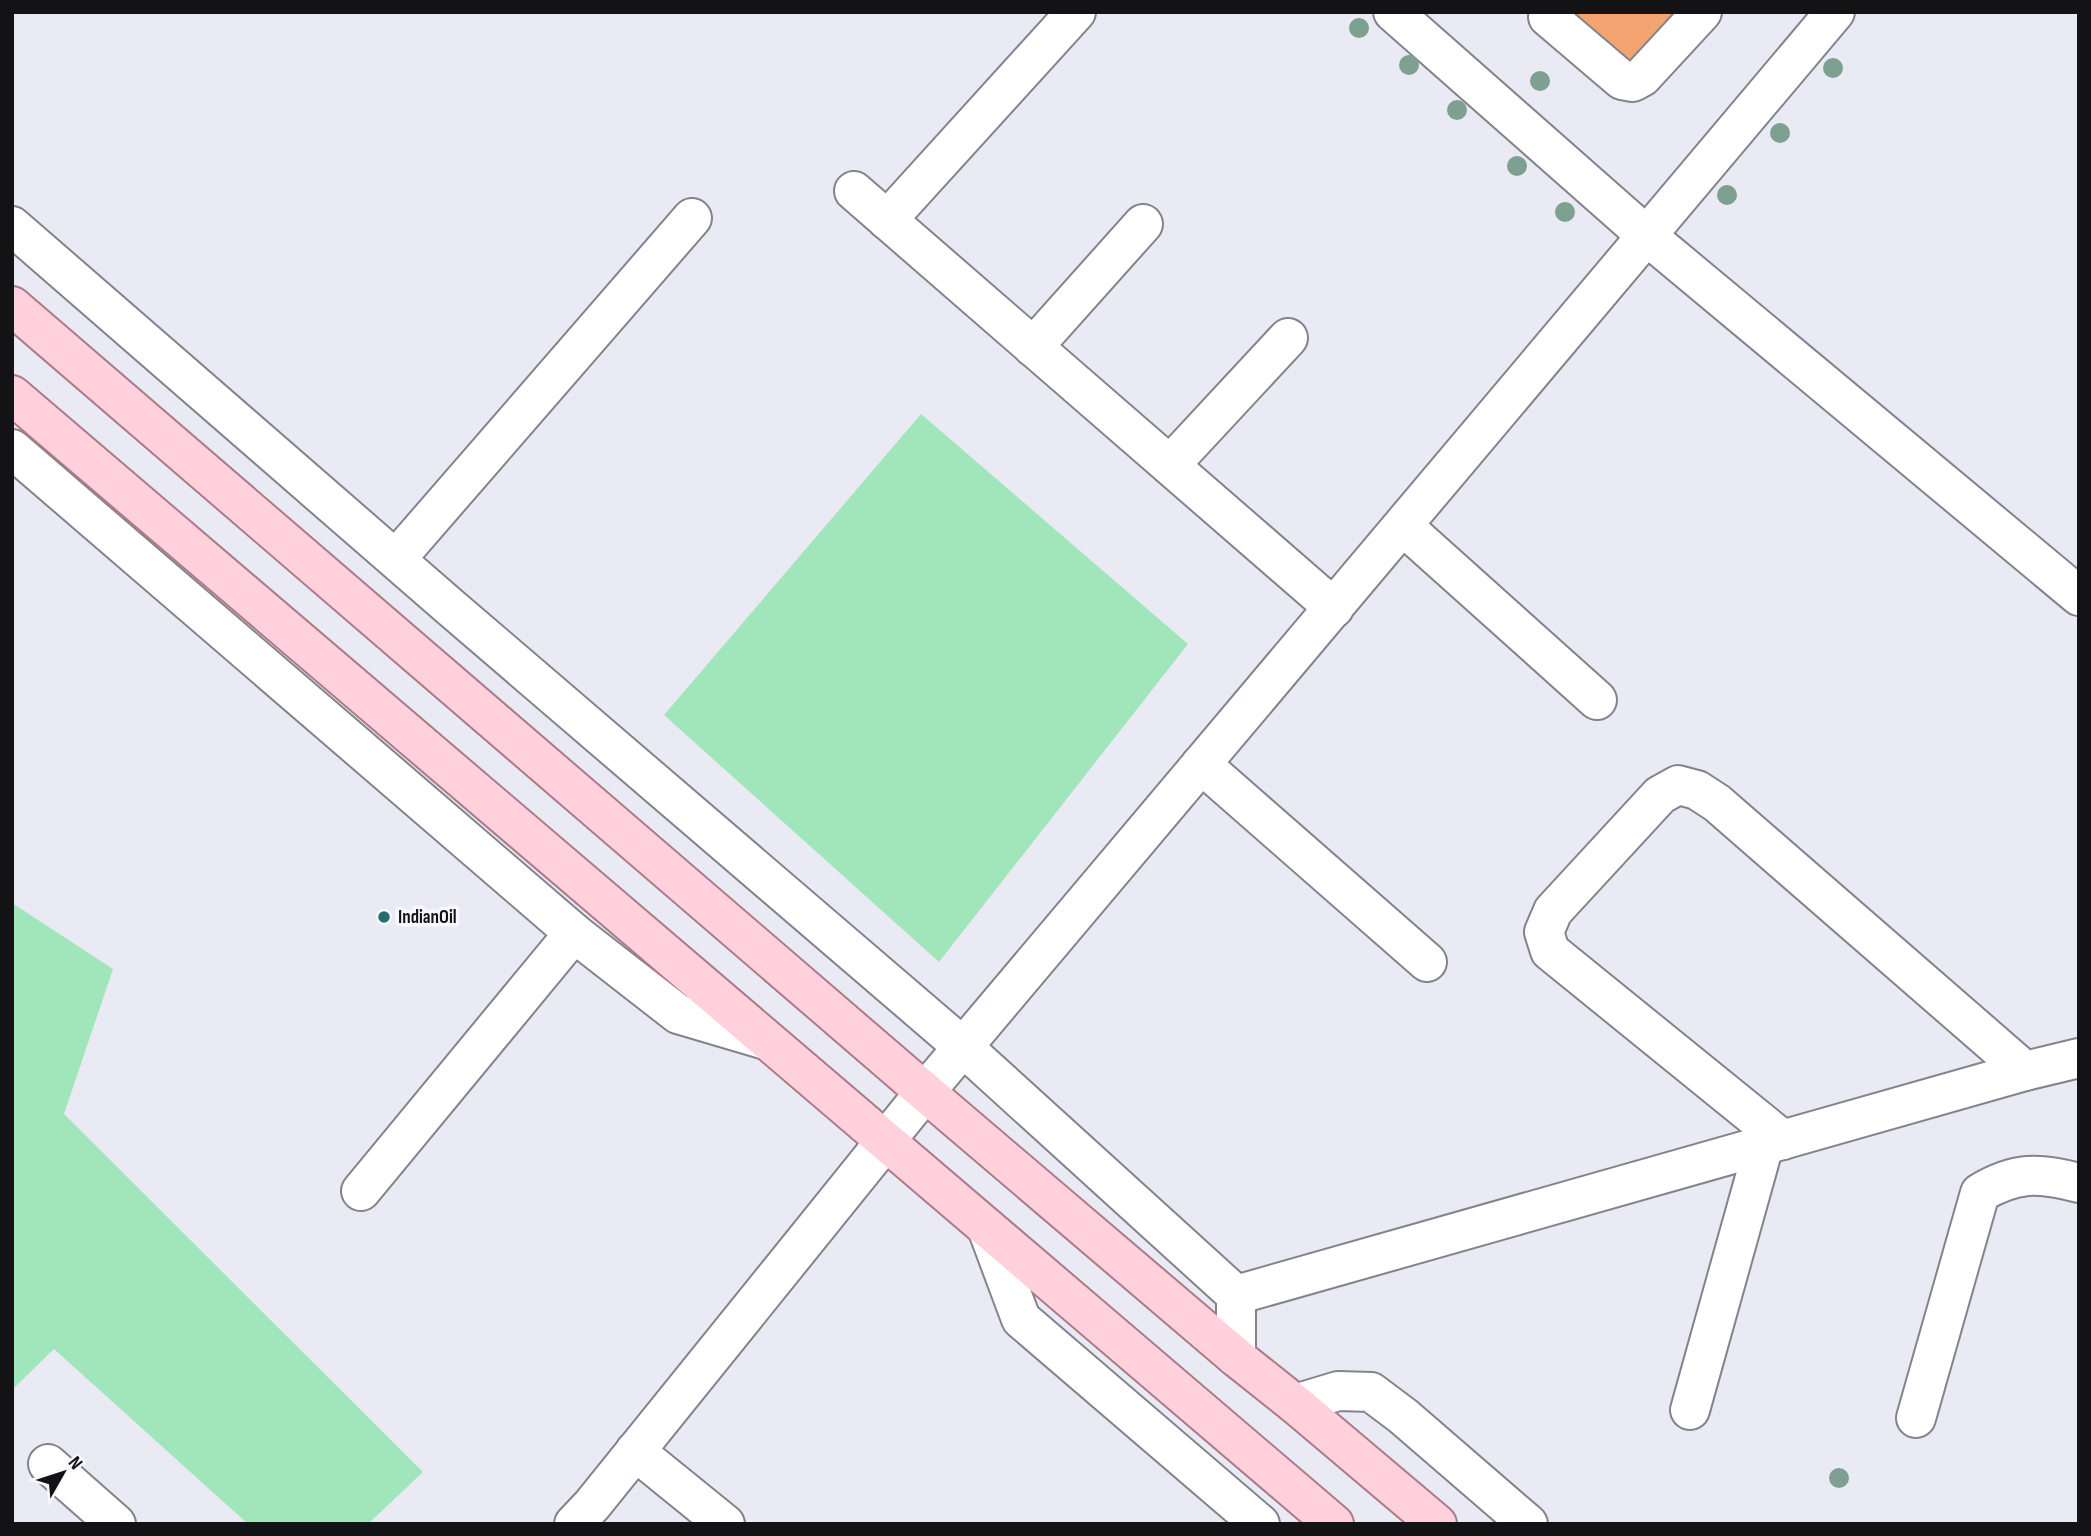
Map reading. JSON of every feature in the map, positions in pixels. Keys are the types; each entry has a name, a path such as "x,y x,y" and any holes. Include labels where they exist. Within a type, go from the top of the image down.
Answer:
{"main road":[{"path":"12,306 925,1092 1437,1524"},
{"path":"12,395 1334,1524"}],"street":[{"path":"887,220 1076,12"},
{"path":"1392,12 1647,236 2079,596"},
{"path":"1548,17 1622,80 1633,82 1643,77 1702,12"},
{"path":"574,1524 963,1046 1835,12"},
{"path":"854,191 1334,608"},
{"path":"396,559 692,218"},
{"path":"1033,347 1143,224"},
{"path":"12,226 963,1046 1236,1295 1236,1357"},
{"path":"1170,465 1288,338"},
{"path":"12,449 574,933 678,1014 766,1040"},
{"path":"1403,526 1597,700"},
{"path":"1201,764 1427,962"},
{"path":"1774,1142 1550,951 1544,932 1553,911 1660,794 1678,785 1697,790 1717,803 2025,1071"},
{"path":"361,1191 574,933"},
{"path":"1236,1295 2025,1071 2079,1058"},
{"path":"1690,1410 1774,1142"},
{"path":"1916,1418 1980,1194 2003,1180 2049,1175 2079,1183"},
{"path":"987,1228 1021,1319 1260,1524"},
{"path":"1295,1404 1338,1391 1371,1392 1403,1416 1528,1524"},
{"path":"635,1451 725,1524"},
{"path":"48,1464 116,1524"}],"green space":[{"path":"921,414 1188,644 939,962 664,715"},
{"path":"12,903 113,969 64,1114 423,1472 368,1524 248,1524 54,1349 12,1390"}],"building":[{"path":"1573,12 1682,12 1627,67"}],"place":[{"name":"IndianOil","path":"384,917"}]}
